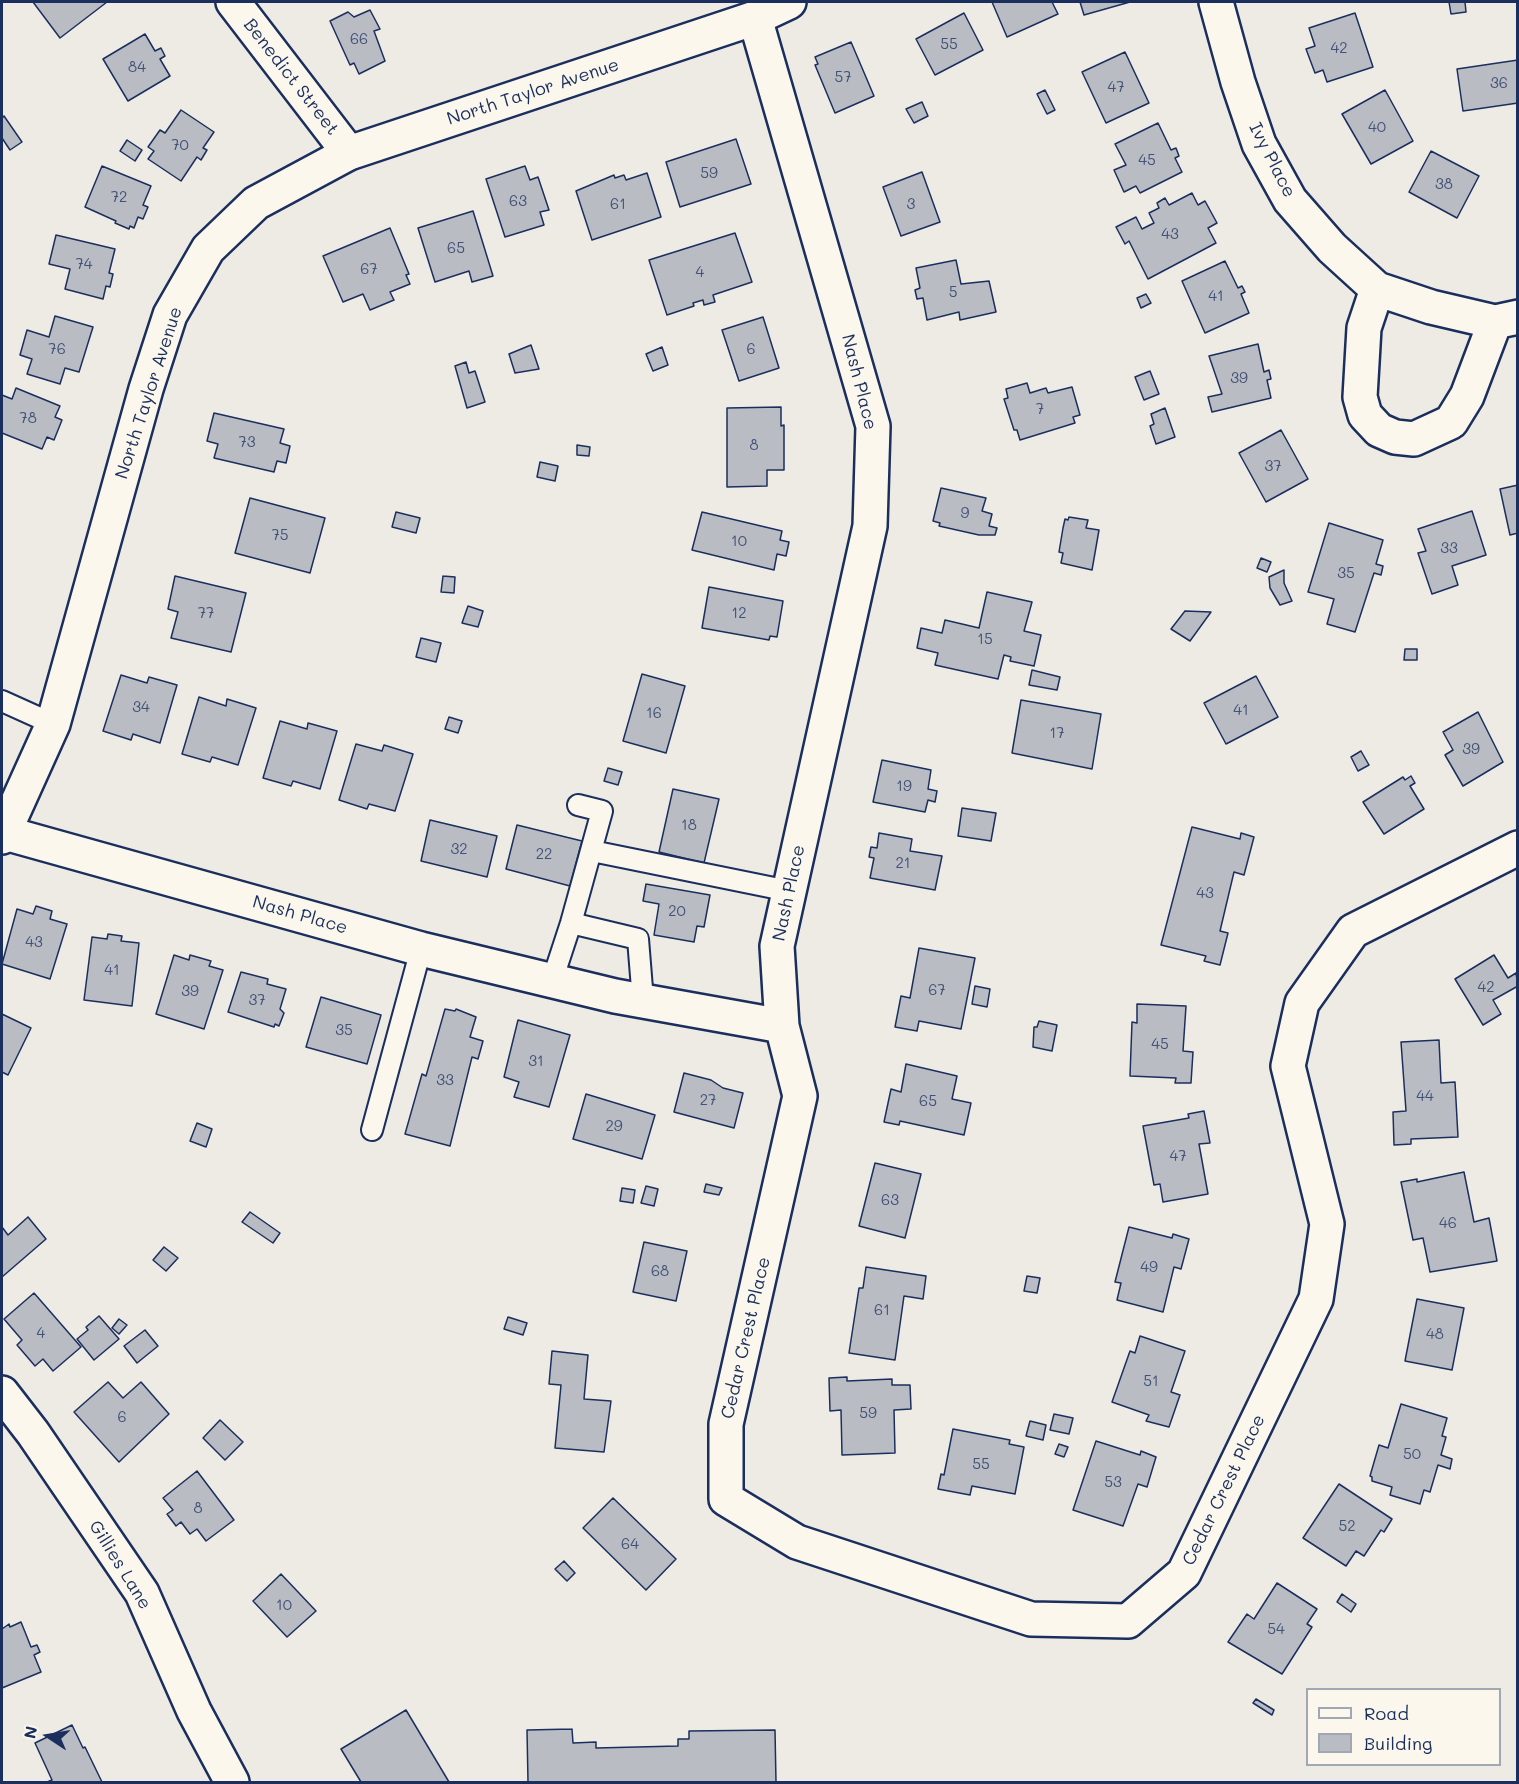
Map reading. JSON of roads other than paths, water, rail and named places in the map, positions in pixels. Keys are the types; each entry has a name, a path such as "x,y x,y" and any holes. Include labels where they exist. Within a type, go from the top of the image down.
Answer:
{"street":[{"name":"Benedict Street","path":"233,2 350,153"},
{"name":"North Taylor Avenue","path":"3,835 53,724 146,389 170,315 208,249 256,203 350,153 755,18 789,2"},
{"name":"Ivy Place","path":"1216,2 1238,82 1259,144 1290,200 1332,248 1377,289 1431,308 1506,320 1451,422 1414,439 1395,437 1379,430 1365,415 1360,397 1364,328 1377,289"},
{"name":"Nash Place","path":"3,835 420,949 643,1002 782,1026 777,946 870,526 873,426 755,18"},
{"name":"Cedar Crest Place","path":"782,1026 800,1096 726,1424 726,1499 798,1542 1031,1619 1128,1621 1185,1573 1316,1299 1327,1224 1288,1066 1302,1003 1353,931 1518,848"},
{"name":"Gillies Lane","path":"2,1394 33,1433 142,1593 194,1711 232,1782"}],"lane":[{"path":"2,701 53,724"},
{"path":"552,981 571,923 602,811 578,805"},
{"path":"592,851 789,891"},
{"path":"571,923 638,939 643,1002"},
{"path":"372,1131 420,949"}]}
